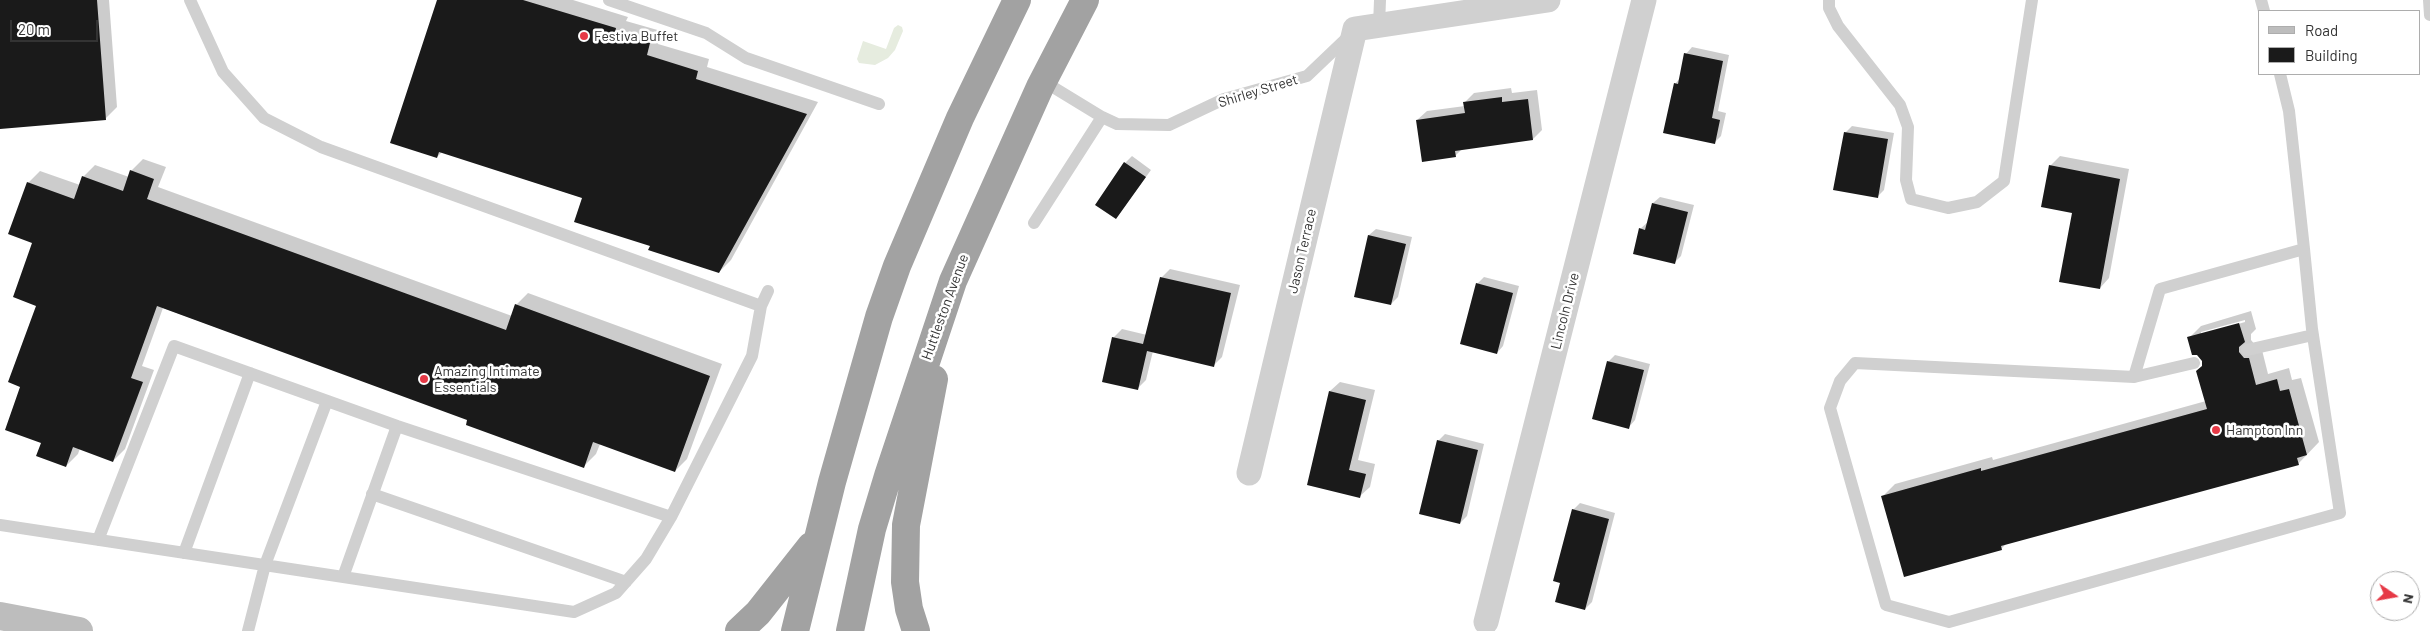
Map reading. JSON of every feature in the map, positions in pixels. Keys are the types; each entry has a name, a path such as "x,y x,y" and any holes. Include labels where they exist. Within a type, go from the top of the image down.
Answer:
{"highway":[{"path":"795,631 817,539 864,369 897,266 960,118 1017,0"},
{"name":"Huttleston Avenue","path":"850,631 872,529 953,281 1043,80 1085,0"},
{"path":"916,631 909,609 905,582 906,525 953,281"},
{"path":"739,631 758,613 817,539"}],"main road":[{"path":"0,616 79,631"}],"street":[{"path":"1367,28 1548,0"},
{"name":"Lincoln Drive","path":"1486,622 1644,0"},
{"name":"Jason Terrace","path":"1249,473 1367,28"}],"lane":[{"path":"190,0 223,72 264,118 321,147 761,306"},
{"path":"609,0 706,33 746,58 879,104"},
{"path":"1367,28 1380,0"},
{"path":"1829,0 1829,8 1838,26 1900,105 1908,127 1906,180 1911,199 1948,208 1977,202 2004,181 2032,0"},
{"path":"2428,0 2430,15"},
{"name":"Shirley Street","path":"1043,80 1102,117 1117,124 1169,125 1224,99 1307,76 1367,28"},
{"path":"2194,363 2134,376 1854,363 1840,381 1830,408 1886,605 1949,622 2340,513 2313,335 2289,111 2280,75"},
{"path":"1034,223 1102,117"},
{"path":"2134,376 2160,289 2304,249"},
{"path":"0,525 574,612 616,593 646,559 671,517 752,356 761,306 768,291"},
{"path":"2247,350 2313,335"},
{"path":"98,540 174,346 397,426 671,517"},
{"path":"184,553 250,373"},
{"path":"248,631 265,565 327,401"},
{"path":"343,577 397,426"},
{"path":"372,494 626,582"}],"shaded area":[{"path":"898,25 902,27 903,31 895,50 888,58 875,65 859,63 857,59 863,41 886,49 894,28"}],"building":[{"path":"0,0 97,0 106,120 0,129"},
{"path":"437,0 523,0 616,28 615,33 650,43 647,55 698,71 696,79 807,114 719,273 648,250 650,246 574,222 582,198 439,152 437,158 390,143"},
{"path":"1684,53 1723,61 1712,118 1720,120 1715,144 1663,133 1674,83 1678,84"},
{"path":"1502,97 1502,102 1528,99 1533,140 1455,151 1456,157 1422,162 1416,120 1465,113 1463,102"},
{"path":"1844,132 1888,139 1878,198 1833,190"},
{"path":"1124,162 1146,177 1116,219 1095,205"},
{"path":"2049,165 2120,179 2100,289 2059,282 2072,213 2041,207"},
{"path":"130,170 154,179 147,199 506,330 515,304 710,376 675,472 593,442 584,468 466,425 467,420 157,306 131,378 143,382 113,462 73,447 66,467 36,456 41,443 5,430 20,387 8,382 36,306 13,297 32,243 8,234 27,182 74,199 82,176 123,191"},
{"path":"1652,203 1688,212 1675,264 1633,254 1639,228 1645,230"},
{"path":"1368,235 1406,244 1391,305 1354,297"},
{"path":"1160,277 1231,293 1214,367 1147,351 1138,390 1102,382 1112,337 1143,344"},
{"path":"1476,283 1513,293 1497,354 1460,344"},
{"name":"Hampton Inn","path":"2239,323 2245,342 2239,347 2239,352 2244,358 2249,358 2256,385 2277,379 2280,391 2289,389 2307,455 2297,458 2299,465 2001,546 2002,550 1904,577 1881,496 1981,468 1981,471 2207,409 2196,371 2202,366 2202,361 2197,355 2192,355 2187,337"},
{"path":"1607,361 1644,370 1629,429 1592,419"},
{"path":"1329,391 1366,400 1349,470 1366,474 1360,498 1307,485"},
{"path":"1437,440 1478,450 1460,524 1419,514"},
{"path":"1572,509 1609,519 1585,610 1555,602 1560,583 1553,581"}],"place":[{"name":"Festiva Buffet","path":"584,36"},
{"name":"Amazing Intimate Essentials","path":"424,379"},
{"name":"Hampton Inn","path":"2216,430"}]}
